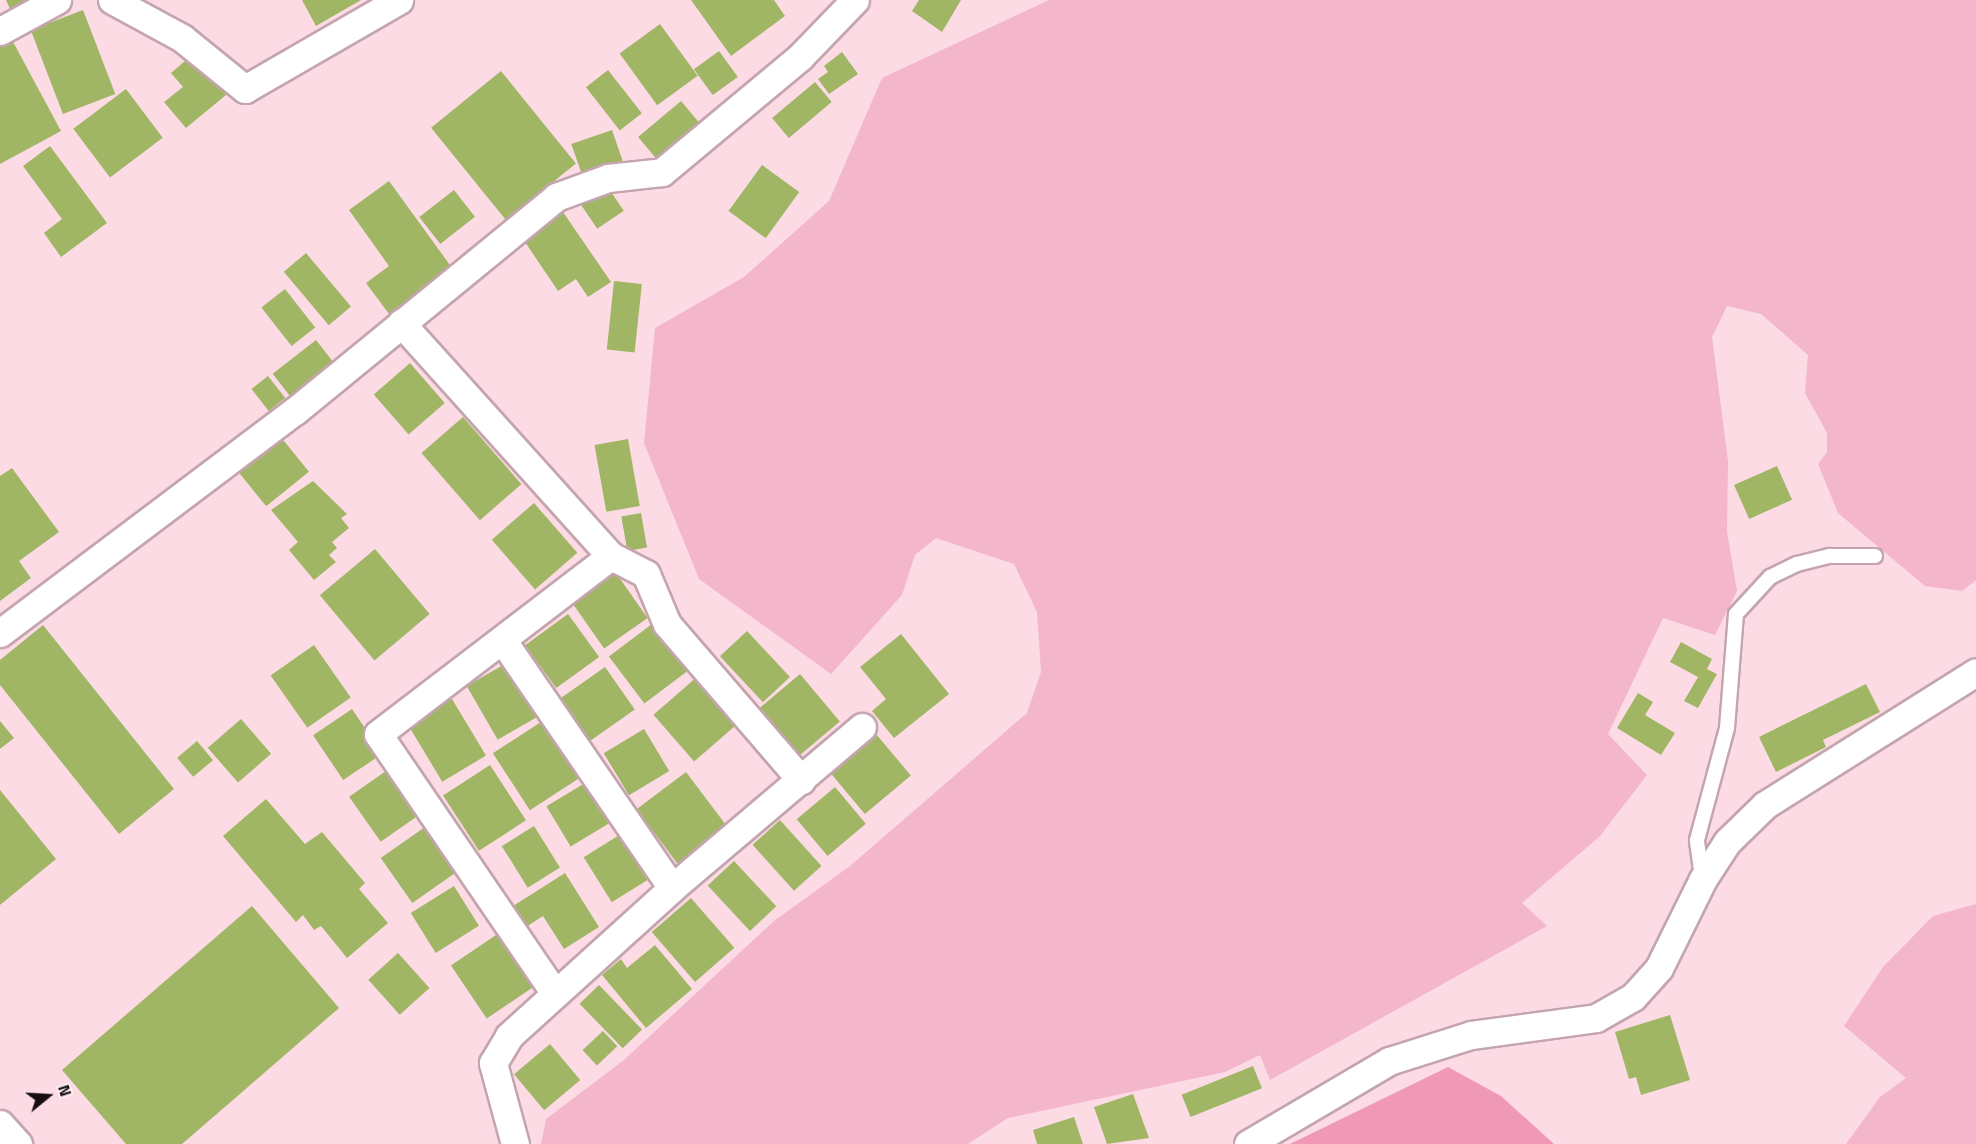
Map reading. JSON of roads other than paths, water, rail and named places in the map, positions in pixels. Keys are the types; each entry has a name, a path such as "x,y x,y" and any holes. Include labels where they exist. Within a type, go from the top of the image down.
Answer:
{"street":[{"path":"0,32 57,0"},
{"path":"112,0 182,38 245,89 399,0"},
{"path":"0,633 295,411 556,197 609,178 662,172 800,57 855,0"},
{"path":"400,323 611,556 646,574 667,624 801,780"},
{"path":"554,992 378,734 503,641 611,556"},
{"path":"503,641 672,888"},
{"path":"1248,1144 1389,1061 1471,1035 1596,1018 1634,997 1659,968 1703,879 1727,842 1765,805 1976,672"},
{"path":"515,1144 493,1063 509,1036 554,992 672,888 862,727"},
{"path":"0,1124 18,1144"}],"lane":[{"path":"1703,879 1697,840 1727,728 1736,614 1770,577 1797,564 1830,556 1875,556"}]}
